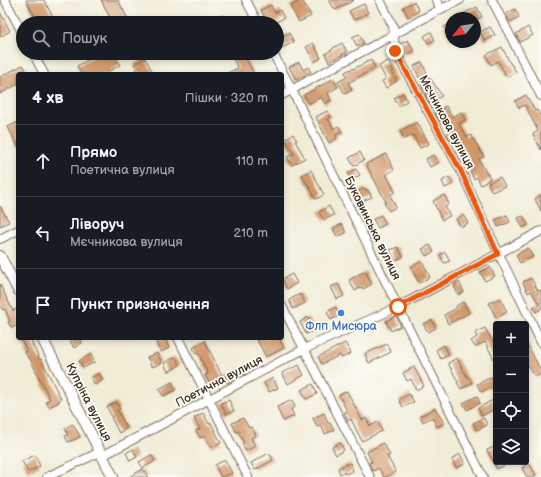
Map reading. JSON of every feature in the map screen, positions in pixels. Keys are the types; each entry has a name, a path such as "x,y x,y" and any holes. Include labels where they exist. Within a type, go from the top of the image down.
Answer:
{"main road":[{"path":"0,256 16,286"},
{"name":"Купріна вулиця","path":"43,340 113,477"}],"street":[{"path":"5,0 16,21"},
{"path":"246,0 254,16"},
{"name":"Мєчникова вулиця","path":"380,0 393,26 395,51 461,171 498,254 541,342"},
{"path":"436,0 441,9"},
{"path":"284,95 460,0"},
{"path":"492,0 541,96"},
{"path":"37,60 43,72"},
{"name":"Буковинська вулиця","path":"277,60 283,72"},
{"name":"Буковинська вулиця","path":"284,74 483,477"},
{"path":"0,239 16,231"},
{"name":"Поетична вулиця","path":"47,477 101,454 304,350 398,307 541,231"},
{"path":"284,310 370,477"},
{"path":"179,340 248,477"}],"building":[{"path":"26,0 44,0 52,16 34,16"},
{"path":"101,0 118,0 126,16 109,16"},
{"path":"302,0 311,16 299,22 290,6"},
{"path":"329,0 354,0 335,10"},
{"path":"414,2 419,11 408,17 403,7"},
{"path":"364,4 368,13 354,20 349,11"},
{"path":"271,5 275,13 280,10 283,16 264,16 261,10"},
{"path":"477,7 480,12 467,12"},
{"path":"515,9 519,17 510,22 506,14"},
{"path":"0,12 10,31 0,37"},
{"path":"490,27 495,35 485,41 481,32"},
{"path":"528,27 533,35 520,42 516,34"},
{"path":"431,32 435,40 428,43 424,36"},
{"path":"289,33 294,42 284,47 284,36"},
{"path":"359,34 364,43 357,46 352,37"},
{"path":"408,40 414,51 406,55 400,44"},
{"path":"313,43 321,58 314,62 306,47"},
{"path":"342,43 347,52 329,62 325,54"},
{"path":"502,47 516,72 507,77 498,61 491,65 486,55"},
{"path":"88,60 118,60 120,65 108,72 80,72 77,66"},
{"path":"141,60 146,60 153,72 138,72 134,64"},
{"path":"234,60 247,60 253,72 229,72 238,68"},
{"path":"371,60 375,68 348,83 352,90 345,94 338,82 347,77 345,72"},
{"path":"388,61 394,71 392,72 397,81 386,88 382,81 386,79 379,66"},
{"path":"299,62 303,70 308,67 311,72 296,80 289,67"},
{"path":"422,62 430,80 431,79 442,96 430,103 425,95 426,94 414,66"},
{"path":"23,65 27,72 16,72 16,85 0,94 0,77"},
{"path":"333,79 338,87 328,93 331,100 325,104 321,97 309,104 304,95"},
{"path":"403,93 407,101 399,106 394,98"},
{"path":"526,95 535,111 537,110 541,117 541,150 533,134 538,131 525,105 519,108 515,101"},
{"path":"446,106 452,117 461,112 465,120 459,124 467,137 471,135 484,157 479,159 490,179 481,185 477,177 474,179 470,171 474,169 465,151 460,153 453,140 451,141 447,134 452,130 446,118 440,121 435,112"},
{"path":"327,111 331,117 328,119 334,129 338,126 342,132 336,135 337,138 329,143 316,117"},
{"path":"417,122 429,144 420,148 413,135 404,139 400,131"},
{"path":"16,123 16,143 8,127"},
{"path":"293,134 297,141 295,141 305,158 292,165 287,157 294,154 285,139"},
{"path":"360,152 364,160 354,166 349,158"},
{"path":"386,154 394,170 386,174 395,192 390,195 396,207 389,211 384,203 386,202 366,164"},
{"path":"433,155 438,163 430,167 426,159"},
{"path":"356,169 360,175 352,180 348,173"},
{"path":"311,170 324,195 316,199 302,175"},
{"path":"449,177 453,184 445,188 442,181"},
{"path":"500,177 505,186 492,192 488,183"},
{"path":"365,188 372,197 362,201 357,192"},
{"path":"444,195 449,204 445,207 450,216 442,220 433,201"},
{"path":"541,195 541,211 535,199"},
{"path":"0,206 9,222 0,226"},
{"path":"329,206 334,215 324,220 319,212"},
{"path":"381,215 386,224 378,228 373,219"},
{"path":"463,215 468,223 461,227 456,219"},
{"path":"507,215 510,222 498,227 495,220"},
{"path":"523,216 528,225 523,228 518,218"},
{"path":"342,224 346,233 337,237 333,228"},
{"path":"430,245 434,252 426,256 422,249"},
{"path":"398,247 403,257 395,261 390,250"},
{"path":"528,248 533,257 520,263 516,255"},
{"path":"445,252 450,261 444,263 440,255"},
{"path":"422,261 430,277 419,283 411,267"},
{"path":"490,267 495,276 485,281 480,272"},
{"path":"365,271 372,284 355,291 349,280"},
{"path":"292,274 297,283 287,289 284,283 284,278"},
{"path":"531,278 538,291 541,290 541,309 536,312 533,307 539,304 531,291 528,293 523,282"},
{"path":"459,282 464,292 458,295 454,285"},
{"path":"0,284 13,311 16,309 16,326 12,328 8,322 10,321 5,309 3,310 0,305"},
{"path":"338,284 344,296 337,299 331,287"},
{"path":"300,294 305,303 293,309 289,300"},
{"path":"500,298 507,312 496,318 489,303"},
{"path":"463,302 469,313 448,324 444,315 457,308 456,306"},
{"path":"336,307 340,315 331,320 327,312"},
{"path":"396,316 401,326 391,331 386,321"},
{"path":"308,317 315,330 306,334 300,322"},
{"path":"432,320 436,328 428,332 423,324"},
{"path":"485,328 493,342 493,357 485,342 475,347 471,341 477,337 475,333"},
{"path":"21,340 31,340 61,399 58,401 59,402 49,407 46,401 50,399 25,352 27,351"},
{"path":"70,340 81,340 82,343 74,348"},
{"path":"161,340 166,340 169,348 161,352 156,343"},
{"path":"257,340 280,340 284,348 266,357"},
{"path":"205,341 224,380 211,386 205,375 208,374 198,353 196,354 193,348"},
{"path":"345,343 351,353 342,358 340,355 322,364 318,357"},
{"path":"387,344 391,352 369,363 365,354"},
{"path":"444,345 449,355 441,359 436,350"},
{"path":"529,348 541,371 541,374 535,377 529,367"},
{"path":"157,353 162,363 152,367 147,357"},
{"path":"91,354 95,362 83,368 79,361"},
{"path":"175,357 180,365 168,372 164,363"},
{"path":"457,358 467,377 472,383 461,389 448,363"},
{"path":"299,365 304,375 288,384 282,373"},
{"path":"243,367 246,373 227,383 224,377"},
{"path":"414,367 424,386 416,390 411,379 407,381 403,373"},
{"path":"99,373 103,380 95,385 91,378"},
{"path":"492,377 493,379 493,386 481,392 477,384"},
{"path":"273,378 278,388 269,392 264,383"},
{"path":"172,382 176,390 163,396 159,389"},
{"path":"313,384 317,394 306,399 301,390"},
{"path":"347,391 362,420 366,418 370,426 378,422 382,431 362,441 351,419 348,421 344,413 347,411 339,395"},
{"path":"409,394 414,402 403,407 399,400"},
{"path":"477,396 480,403 467,410 463,403"},
{"path":"229,400 234,411 226,414 221,403"},
{"path":"292,400 295,407 291,409 294,416 283,421 277,407"},
{"path":"493,400 493,410 482,416 478,408"},
{"path":"116,402 120,409 117,410 127,428 119,433 107,407"},
{"path":"435,408 444,423 437,427 432,417 423,422 420,416"},
{"path":"203,413 209,424 211,423 221,443 211,447 205,436 200,438 196,430 200,429 194,418"},
{"path":"324,413 328,423 330,423 334,430 325,434 321,425 317,427 313,418"},
{"path":"243,418 249,428 251,427 256,435 251,438 255,446 246,451 238,431 236,432 232,423"},
{"path":"484,418 487,425 477,430 473,423"},
{"path":"73,424 80,437 68,442 65,436 68,435 65,428"},
{"path":"340,443 344,450 336,455 332,447"},
{"path":"383,443 390,455 387,456 396,472 386,477 384,477 379,468 373,471 369,463 372,462 367,452"},
{"path":"493,447 493,461 487,450"},
{"path":"133,449 137,457 130,461 126,453"},
{"path":"269,453 273,460 255,470 251,463"},
{"path":"460,454 465,464 456,468 452,459"},
{"path":"35,455 40,466 28,472 22,461"},
{"path":"151,455 155,461 143,468 139,462"},
{"path":"225,460 232,473 221,477 215,465"},
{"path":"350,463 353,471 340,474 338,468"},
{"path":"529,463 536,475 533,477 527,477 522,468 529,465"},
{"path":"495,465 505,465 497,469"},
{"path":"143,469 148,477 129,477"}],"place":[{"name":"Флп Мисюра","path":"341,313"}],"route":[{"path":"395,51 461,171 498,254 398,307"}]}
